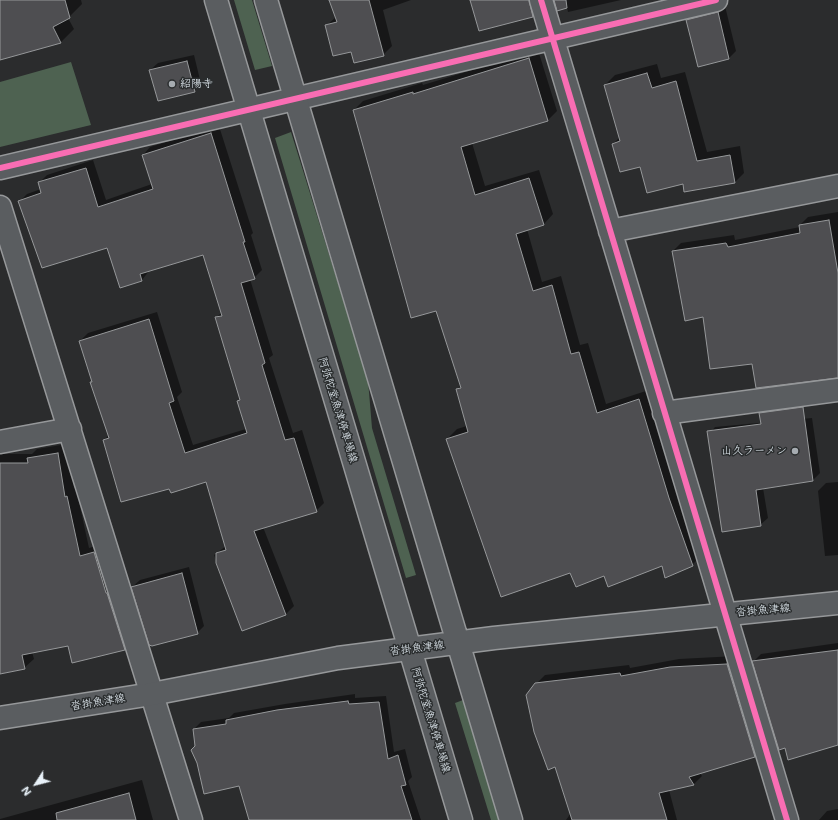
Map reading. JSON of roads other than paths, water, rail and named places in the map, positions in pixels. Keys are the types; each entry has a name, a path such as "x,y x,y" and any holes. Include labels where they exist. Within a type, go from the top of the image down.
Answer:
{"street":[{"name":"阿弥陀堂魚津停車場線","path":"216,0 461,820"},
{"path":"266,0 511,820"},
{"path":"541,0 787,820"},
{"path":"0,168 716,0"},
{"path":"610,231 838,186"},
{"path":"0,207 191,820"},
{"path":"664,413 838,390"},
{"path":"0,442 70,429"},
{"name":"沓掛魚津線","path":"0,718 152,694 338,658 725,613 838,603"}],"place":[{"name":"紹陽寺","path":"172,84"},
{"name":"山久ラーメン","path":"795,451"}]}
